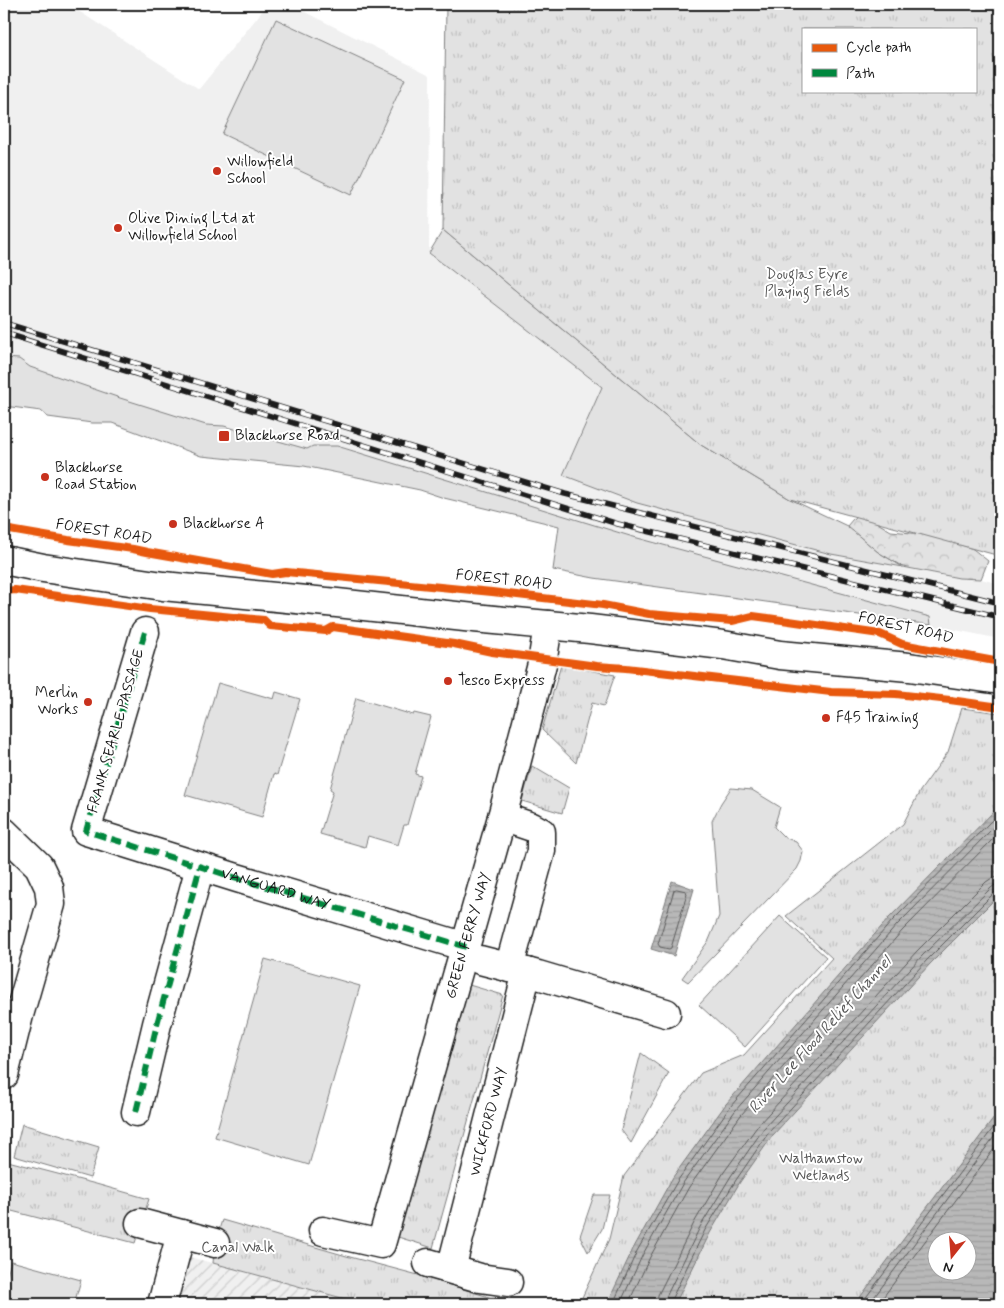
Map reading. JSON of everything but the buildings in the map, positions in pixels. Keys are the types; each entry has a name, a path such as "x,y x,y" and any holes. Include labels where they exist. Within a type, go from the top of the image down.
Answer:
{"street":[{"path":"4,560 43,568 164,586 548,625 723,645 780,655 909,666 1000,680"},
{"name":"GREEN FERRY WAY","path":"323,1231 382,1244 473,953 502,817 542,664 548,625"},
{"name":"FRANK SEARLE PASSAGE","path":"86,830 145,632"},
{"name":"WICKFORD WAY","path":"502,817 541,832 541,851 518,970 439,1266 480,1278 508,1282"},
{"name":"VANGUARD WAY","path":"86,830 473,953 518,970 666,1013"},
{"path":"4,832 39,866 49,887 51,904 4,1075"},
{"path":"136,1112 157,1024 200,867"},
{"path":"140,1223 215,1243"},
{"path":"162,1304 181,1234"}],"shaded area":[{"name":"Willowfield School","path":"4,4 56,4 77,10 199,89 268,4 289,4 430,75 429,253 602,387 563,474 831,554 959,578 981,579 1000,584 1000,639 931,625 930,617 630,536 337,446 304,466 201,456 112,423 92,423 48,417 41,411 4,406"},
{"path":"186,1256 364,1304 175,1304"}],"green space":[{"name":"Douglas Eyre Playing Fields","path":"446,4 1000,4 1000,556 790,499 701,445 443,230"},
{"path":"276,19 405,79 351,195 222,134"},
{"path":"443,230 701,445 790,499 847,526 878,552 903,567 831,554 637,503 563,475 602,387 429,253"},
{"path":"4,358 19,359 30,367 206,425 224,426 307,449 313,446 337,446 630,536 930,617 931,625 594,578 553,570 559,526 444,498 420,490 304,466 201,456 112,423 92,423 48,417 41,411 4,406"},
{"path":"859,512 891,531 932,535 973,549 988,561 981,579 959,578 903,567 878,552 847,526"},
{"path":"561,665 615,675 604,706 592,703 576,763 542,730"},
{"path":"218,683 274,699 276,692 300,699 277,775 274,774 262,817 185,795"},
{"path":"356,698 413,715 414,713 431,717 415,774 421,776 407,825 404,825 398,845 368,836 365,847 320,834 333,791 330,789"},
{"name":"Walthamstow Wetlands","path":"962,708 1000,713 1000,1304 579,1304 609,1239 624,1176 701,1073 744,1055 832,958 786,916 903,824 920,791 948,752"},
{"path":"532,766 569,788 562,813 522,801"},
{"path":"731,788 752,790 780,807 774,827 784,837 796,842 803,851 801,861 797,869 688,982 682,978 709,940 719,916 712,821"},
{"path":"780,916 826,957 745,1047 699,1005"},
{"path":"265,959 360,986 309,1165 215,1137"},
{"path":"469,985 503,995 433,1248 398,1237"},
{"path":"641,1053 669,1073 631,1143 621,1130"},
{"path":"22,1124 99,1147 90,1178 14,1156"},
{"path":"4,1160 149,1199 135,1243 4,1209"},
{"path":"594,1195 610,1195 602,1229 588,1252 580,1236"},
{"name":"Canal Walk","path":"222,1220 422,1276 511,1304 364,1304 213,1263 215,1243"},
{"path":"11,1261 81,1280 74,1304 4,1304 4,1287"}],"water":[{"name":"River Lee Flood Relief Channel","path":"1000,805 1000,894 930,964 773,1135 740,1182 710,1233 675,1304 607,1304 633,1249 673,1177 726,1104 889,918"},
{"path":"672,881 694,889 674,956 651,949"},
{"path":"1000,1111 1000,1304 855,1304 997,1114"}],"railway":[{"path":"4,323 565,494 1000,603"},
{"path":"4,333 618,524 1000,617"}],"marked path":[{"path":"145,632 86,831 466,947"},
{"path":"136,1112 157,1024 200,867"}],"cycle path":[{"name":"FOREST ROAD","path":"4,529 133,549 272,574 286,572 492,592 603,605 649,614 732,621 753,616 768,618 880,634 902,644 1000,662"},
{"path":"4,591 15,590 150,609 264,620 270,626 326,631 333,627 597,666 831,692 896,694 1000,707"}],"place":[{"name":"Willowfield School","path":"217,171"},
{"name":"Olive Dining Ltd at Willowfield School","path":"118,228"},
{"name":"Blackhorse Road","path":"224,436"},
{"name":"Blackhorse Road Station","path":"45,477"},
{"name":"Blackhorse A","path":"173,524"},
{"name":"Tesco Express","path":"448,681"},
{"name":"Merlin Works","path":"88,702"},
{"name":"F45 Training","path":"826,718"}]}
